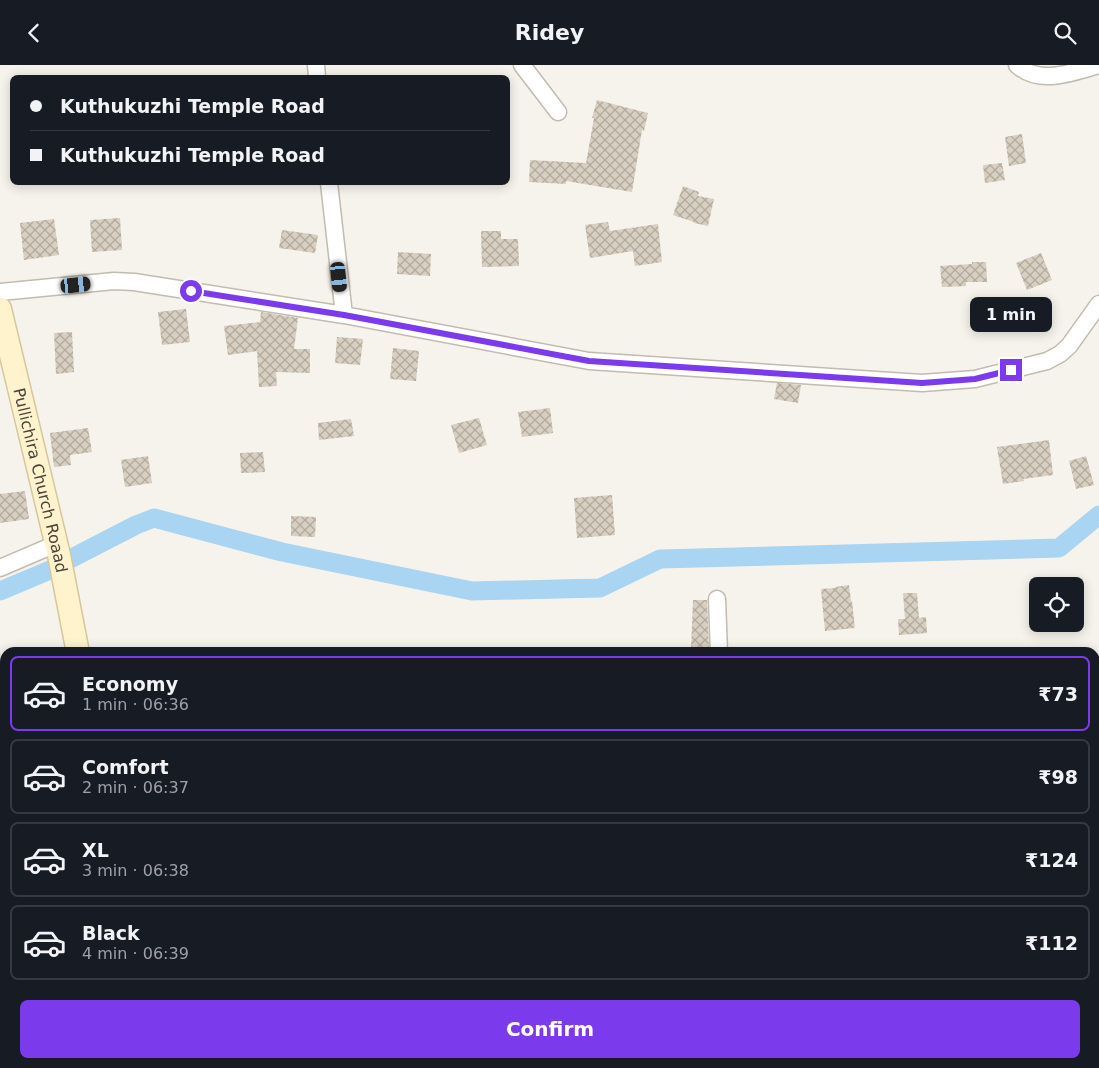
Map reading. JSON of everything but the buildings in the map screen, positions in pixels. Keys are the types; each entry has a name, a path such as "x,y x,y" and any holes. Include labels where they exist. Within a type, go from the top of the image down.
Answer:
{"main road":[{"name":"Pullichira Church Roaad","path":"0,309 56,544 77,647"}],"street":[{"path":"522,65 558,112"},
{"path":"1017,65 1036,76 1054,77 1099,65"},
{"path":"329,185 344,315"},
{"path":"0,292 114,281 134,282 344,315 589,361 922,383 975,379 1046,361 1060,354 1069,346 1099,304"},
{"path":"0,567 56,544"},
{"path":"717,599 719,647"}],"waterway":[{"path":"72,558 136,525 154,518 282,552 472,591 600,588 660,559 1059,548 1099,515"},
{"path":"0,591 50,570"}],"route":[{"path":"191,291 344,315 589,361 922,383 975,379 1011,370"}]}
